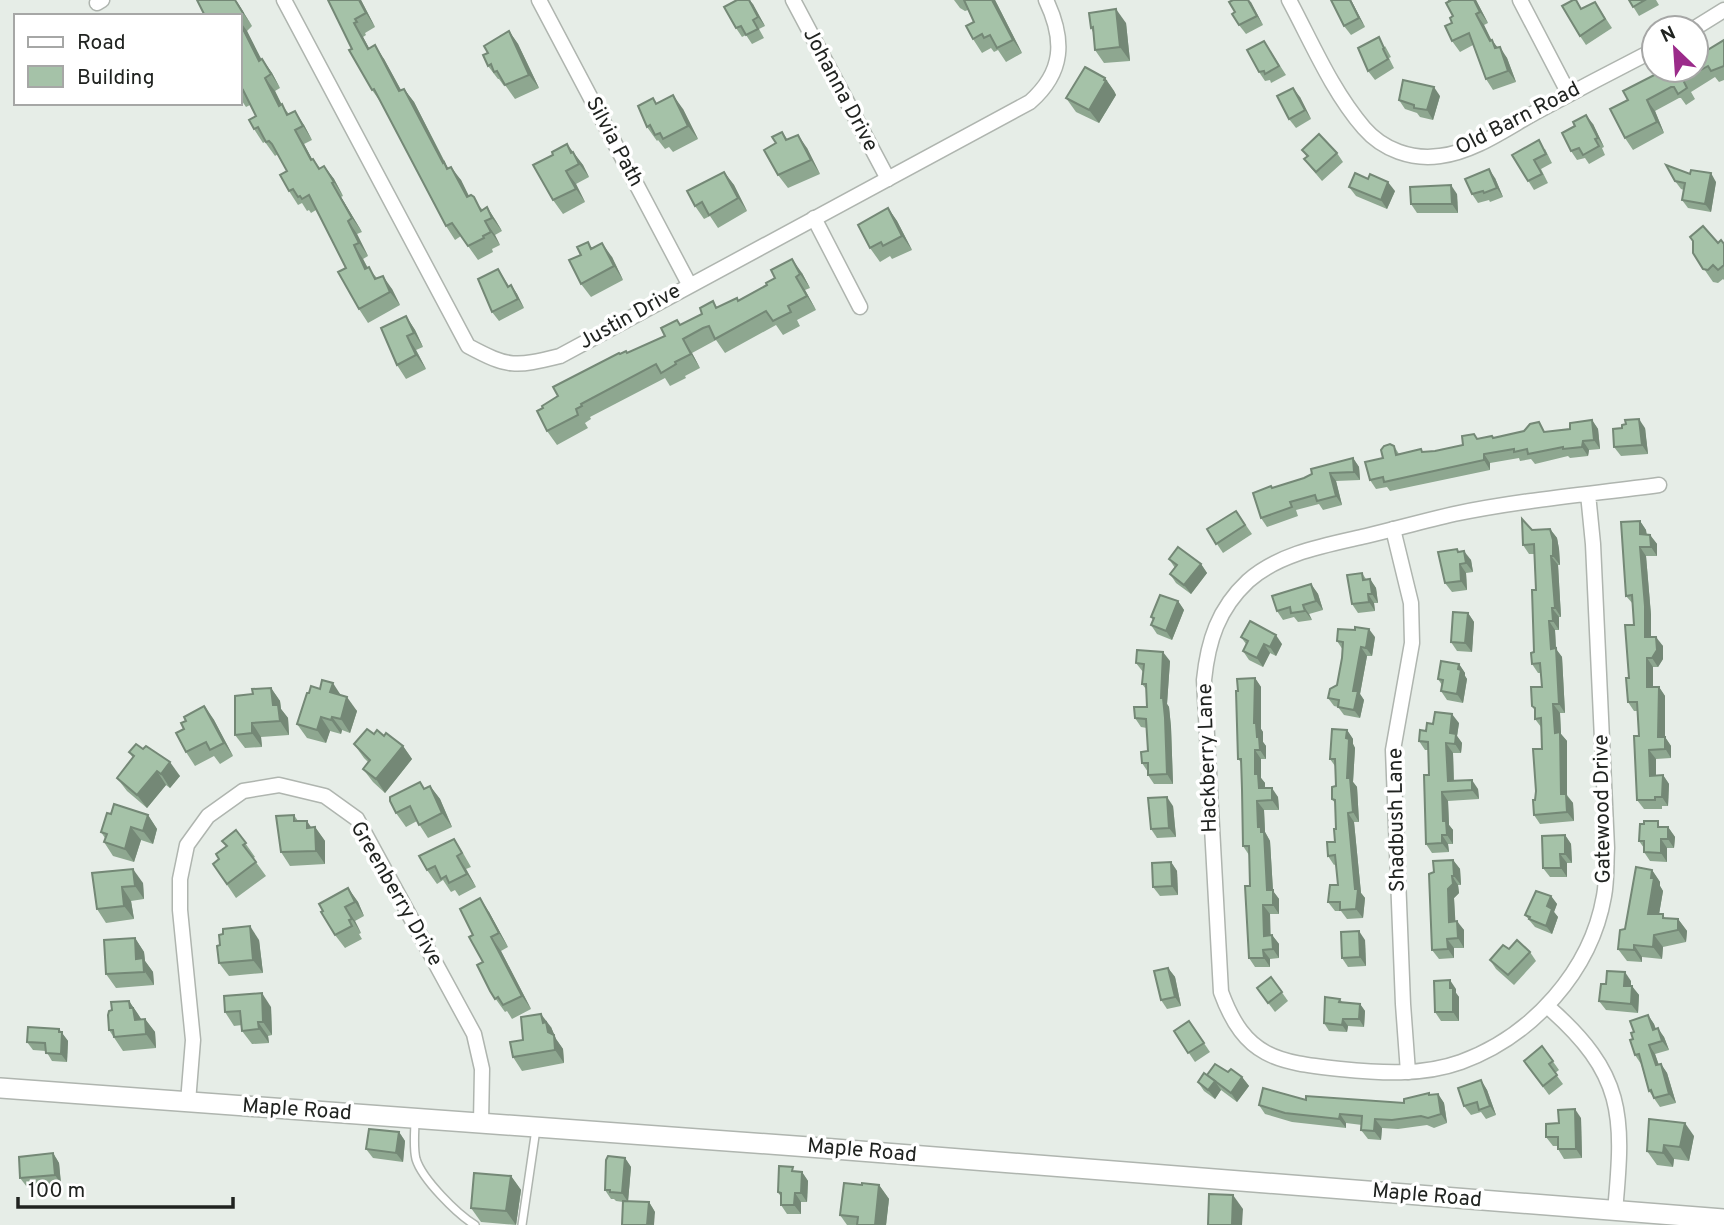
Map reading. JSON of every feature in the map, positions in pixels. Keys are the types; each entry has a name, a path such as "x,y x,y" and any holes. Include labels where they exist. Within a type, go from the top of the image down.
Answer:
{"street":[{"name":"Justin Drive","path":"284,0 468,346 497,362 523,365 560,356 1030,102 1044,90 1054,75 1058,57 1058,29 1048,1"},
{"name":"Silvia Path","path":"539,0 689,284"},
{"name":"Johanna Drive","path":"793,0 888,179"},
{"name":"Old Barn Road","path":"1289,0 1341,98 1365,130 1383,144 1418,157 1443,156 1477,144 1640,57"},
{"path":"1520,0 1569,94"},
{"path":"814,218 860,307"},
{"name":"Hackberry Lane","path":"1547,1006 1521,1029 1460,1063 1408,1072 1377,1073 1291,1064 1270,1056 1255,1046 1228,1012 1221,992 1204,680 1207,650 1222,612 1251,579 1281,561 1323,547 1455,514 1659,485"},
{"name":"Gatewood Drive","path":"1547,1006 1577,966 1596,925 1604,895 1607,848 1593,544 1588,494"},
{"name":"Shadbush Lane","path":"1394,529 1411,603 1412,643 1394,750 1408,1072"},
{"name":"Greenberry Drive","path":"188,1102 193,1040 180,910 180,879 187,845 208,816 243,791 279,785 325,796 357,819 474,1034 482,1069 481,1123"},
{"path":"1547,1006 1589,1048 1607,1078 1618,1105 1621,1146 1615,1211"},
{"name":"Maple Road","path":"0,1088 837,1149 1724,1219"}],"lane":[{"path":"415,1119 416,1159 422,1170 446,1201 475,1225"},
{"path":"522,1225 537,1127"}],"building":[{"path":"197,0 235,0 243,13 242,14 204,14"},
{"path":"328,0 359,0 366,13 355,19 357,22 354,23 368,49 375,45 399,91 404,89 443,163 447,169 451,167 467,197 474,197 481,211 487,207 492,218 485,221 491,232 483,236 484,238 468,246 452,223 446,226 374,89 372,90 349,50 352,49"},
{"path":"737,0 749,0 758,17 753,20 758,29 746,35 741,26 736,28 724,7"},
{"path":"964,0 992,0 1013,40 997,48 990,35 984,38 982,34 973,39 966,26 974,22"},
{"path":"1248,0 1257,16 1239,25 1229,2"},
{"path":"1331,0 1350,0 1359,18 1344,26"},
{"path":"1449,0 1474,0 1480,12 1476,14 1495,48 1500,47 1508,71 1486,79 1469,33 1452,41 1445,26 1452,23 1450,18 1453,16 1446,3"},
{"path":"1576,0 1581,9 1595,2 1605,19 1580,36 1562,6"},
{"path":"1629,0 1645,0 1633,7"},
{"path":"1116,9 1120,47 1095,50 1089,13"},
{"path":"242,27 259,61 262,59 271,74 265,78 279,106 282,104 287,115 295,111 303,126 295,130 311,160 313,159 319,169 324,166 334,182 332,183 352,218 348,221 359,243 354,245 365,269 369,267 375,279 383,276 390,292 359,309 338,272 346,268 309,195 302,199 293,189 289,191 280,175 287,171 272,144 266,142 258,127 254,129 249,120 256,116 243,90"},
{"path":"509,31 529,75 505,85 491,64 488,66 483,55 488,53 484,46"},
{"path":"1379,37 1388,59 1368,71 1358,48"},
{"path":"1724,40 1724,66 1711,71 1710,69 1710,48"},
{"path":"1264,41 1279,66 1265,74 1264,71 1259,72 1247,50"},
{"path":"1085,67 1106,81 1089,110 1066,98"},
{"path":"1403,80 1434,87 1427,110 1414,108 1414,105 1399,100"},
{"path":"1640,82 1685,84 1687,88 1678,94 1674,87 1671,87 1647,100 1657,122 1625,138 1610,109 1628,100 1623,91"},
{"path":"1293,88 1305,110 1289,119 1277,96"},
{"path":"673,95 688,126 663,139 660,133 655,135 650,125 647,127 638,106 653,98 656,104"},
{"path":"1586,115 1598,138 1595,139 1599,146 1583,155 1579,148 1571,151 1562,133 1575,126 1573,122"},
{"path":"782,132 786,140 798,135 811,160 778,175 764,150 776,143 772,137"},
{"path":"1319,134 1337,153 1316,172 1304,159 1308,156 1302,150"},
{"path":"1539,140 1546,154 1534,160 1542,174 1528,181 1512,155"},
{"path":"567,144 579,164 566,171 576,189 553,200 533,165"},
{"path":"1666,165 1690,174 1691,170 1711,173 1705,204 1682,200 1685,183 1675,181"},
{"path":"1489,169 1497,188 1472,194 1465,179"},
{"path":"724,172 738,198 709,215 702,202 695,206 687,191"},
{"path":"1355,173 1368,179 1370,174 1388,182 1381,200 1349,187"},
{"path":"1451,185 1452,204 1411,204 1410,187"},
{"path":"888,208 902,236 883,246 881,242 870,248 858,225"},
{"path":"1703,226 1718,243 1721,240 1724,244 1724,265 1718,270 1713,265 1708,270 1703,269 1693,253 1693,241 1690,237"},
{"path":"588,242 591,249 602,243 614,266 581,284 569,260 581,255 577,247"},
{"path":"792,259 800,274 796,277 807,296 788,306 791,312 773,321 766,311 715,339 709,326 703,328 683,339 691,354 675,362 676,364 661,373 656,364 581,404 582,406 576,409 578,415 547,431 537,411 558,396 553,387 619,353 627,353 665,336 661,328 677,320 680,325 702,314 700,308 713,301 716,308 737,298 738,301 767,285 766,283 775,278 771,270"},
{"path":"498,269 518,299 492,312 478,279"},
{"path":"406,316 414,333 407,336 416,355 397,365 381,328"},
{"path":"1639,419 1642,445 1614,447 1613,429 1622,428 1622,425 1626,424 1625,420"},
{"path":"1592,420 1594,440 1583,441 1582,447 1563,447 1528,454 1527,449 1514,452 1514,449 1484,454 1484,460 1384,482 1383,477 1370,480 1365,462 1383,458 1381,450 1390,444 1394,446 1396,455 1421,449 1422,452 1435,451 1463,445 1462,436 1474,434 1477,439 1493,438 1524,431 1530,424 1539,422 1544,432 1570,429 1570,423"},
{"path":"1353,458 1354,472 1330,473 1336,496 1317,501 1315,495 1290,502 1292,507 1261,518 1253,493 1304,478 1312,474 1311,469"},
{"path":"1236,511 1245,525 1216,544 1207,529"},
{"path":"1522,519 1532,530 1550,529 1553,540 1551,556 1555,608 1552,608 1553,621 1549,621 1551,649 1556,648 1559,704 1553,704 1555,733 1560,732 1561,794 1566,794 1567,812 1534,815 1533,800 1536,791 1533,749 1542,749 1541,718 1535,719 1531,687 1542,687 1540,663 1532,664 1531,653 1534,652 1532,590 1536,590 1534,544 1523,545"},
{"path":"1640,521 1640,534 1650,535 1651,547 1640,547 1645,637 1656,637 1657,650 1652,658 1647,658 1647,687 1659,687 1658,737 1665,737 1665,749 1649,750 1650,776 1663,775 1662,797 1655,797 1655,800 1637,800 1634,736 1639,736 1637,702 1628,702 1626,678 1629,678 1625,625 1634,625 1632,595 1626,596 1621,522"},
{"path":"1178,547 1201,564 1184,585 1170,574 1177,565 1169,559"},
{"path":"1457,549 1458,552 1464,551 1466,563 1460,564 1461,581 1445,583 1438,552"},
{"path":"1362,573 1363,580 1370,579 1372,594 1368,594 1369,602 1352,604 1347,575"},
{"path":"1311,584 1316,601 1303,605 1305,611 1291,613 1290,607 1277,611 1272,596"},
{"path":"1160,595 1178,601 1166,631 1151,625 1154,618 1151,617"},
{"path":"1453,612 1468,613 1465,643 1451,642"},
{"path":"1250,621 1276,635 1270,647 1264,644 1257,658 1243,651 1248,641 1241,637"},
{"path":"1355,627 1369,629 1366,648 1361,647 1353,691 1358,691 1354,710 1338,707 1339,700 1328,698 1330,689 1337,685 1342,658 1343,642 1337,641 1338,629 1355,630"},
{"path":"1137,650 1163,652 1161,698 1165,718 1167,774 1148,775 1148,763 1142,763 1141,752 1148,751 1146,719 1135,718 1134,707 1147,707 1146,684 1142,684 1144,664 1136,663"},
{"path":"1441,661 1459,664 1458,669 1461,670 1457,694 1441,691 1443,680 1438,679"},
{"path":"1255,678 1254,723 1260,750 1255,750 1255,774 1258,774 1259,788 1272,788 1272,800 1257,801 1258,827 1264,832 1267,890 1273,890 1273,905 1263,905 1264,936 1272,935 1273,949 1263,950 1264,958 1249,958 1245,886 1250,886 1249,846 1243,846 1241,759 1238,759 1237,679"},
{"path":"322,680 333,683 330,692 347,697 341,719 321,717 317,730 297,724 307,693 311,686 320,689"},
{"path":"271,688 273,705 278,705 280,721 252,723 252,733 235,735 235,696 253,694 252,689"},
{"path":"204,706 224,743 210,750 206,742 186,752 176,733 184,729 181,723 186,721 184,717"},
{"path":"1435,712 1452,714 1450,733 1456,734 1455,744 1446,743 1448,781 1472,780 1472,790 1442,792 1443,821 1446,821 1447,835 1442,835 1442,843 1426,844 1424,775 1429,775 1428,742 1419,741 1420,730 1426,731 1427,723 1433,724"},
{"path":"367,729 374,734 377,730 384,736 386,733 403,746 376,779 363,769 370,760 354,744"},
{"path":"1332,729 1347,730 1346,738 1349,739 1347,778 1350,778 1353,812 1348,813 1355,889 1358,889 1356,909 1340,910 1340,902 1328,902 1330,885 1338,885 1335,855 1328,856 1327,842 1335,842 1336,829 1335,800 1332,799 1332,787 1336,786 1335,759 1330,759"},
{"path":"136,744 143,749 146,746 170,762 161,774 157,771 137,795 117,778 134,756 129,752"},
{"path":"420,782 424,789 430,786 442,813 419,825 410,806 396,813 390,797"},
{"path":"1167,797 1169,828 1151,829 1148,798"},
{"path":"114,804 148,815 143,831 131,827 125,849 104,842 107,834 101,832 107,813 111,814"},
{"path":"294,815 294,821 307,821 307,828 315,827 316,851 281,852 276,816"},
{"path":"1644,821 1658,821 1658,827 1668,827 1668,839 1661,839 1661,853 1644,852 1644,841 1639,841 1640,824 1644,824"},
{"path":"236,830 256,862 227,884 213,864 219,859 216,854 227,846 222,841"},
{"path":"1565,835 1565,854 1560,854 1561,868 1543,868 1542,836"},
{"path":"454,839 462,853 457,856 467,874 449,883 446,876 441,879 435,866 427,870 419,856"},
{"path":"1453,860 1453,884 1448,889 1449,922 1457,921 1458,938 1447,939 1448,949 1432,950 1429,874 1434,872 1433,861"},
{"path":"1171,862 1172,886 1153,887 1152,863"},
{"path":"1636,867 1652,870 1651,878 1654,878 1648,914 1663,914 1663,918 1678,919 1678,930 1654,935 1653,947 1634,945 1634,950 1618,949 1620,930 1625,929"},
{"path":"133,869 135,886 122,887 124,906 97,909 92,873"},
{"path":"348,888 355,902 345,907 352,919 349,920 352,926 335,935 319,904"},
{"path":"1536,891 1551,896 1547,906 1552,909 1546,926 1525,915"},
{"path":"480,898 499,933 491,937 522,996 503,1005 498,997 495,999 477,965 483,962 469,937 473,935 460,909"},
{"path":"250,926 253,960 219,963 217,946 220,945 219,935 223,934 223,929"},
{"path":"1359,931 1360,957 1342,958 1341,932"},
{"path":"135,938 136,959 143,958 144,972 106,974 104,940"},
{"path":"1517,940 1530,952 1508,975 1490,960 1503,945 1509,949"},
{"path":"1168,968 1175,997 1161,1000 1154,971"},
{"path":"1607,971 1625,972 1624,986 1632,986 1631,1004 1599,1001 1601,984 1606,984"},
{"path":"1271,977 1282,992 1268,1003 1257,988"},
{"path":"1450,980 1450,988 1453,988 1453,1012 1435,1012 1434,981"},
{"path":"262,993 263,1022 258,1022 259,1029 242,1031 240,1011 225,1012 224,996"},
{"path":"1325,997 1340,999 1339,1002 1360,1004 1359,1019 1343,1019 1342,1025 1324,1023"},
{"path":"129,1001 135,1020 145,1019 146,1034 114,1037 113,1030 109,1030 111,1002"},
{"path":"541,1014 548,1032 554,1035 555,1050 513,1057 510,1042 523,1040 521,1017"},
{"path":"1648,1015 1653,1030 1658,1028 1662,1041 1649,1045 1656,1065 1661,1064 1669,1094 1654,1098 1651,1090 1649,1091 1639,1054 1635,1055 1630,1040 1633,1039 1631,1033 1634,1032 1630,1021"},
{"path":"1189,1021 1204,1043 1188,1053 1174,1031"},
{"path":"28,1027 59,1029 59,1032 62,1032 61,1054 46,1053 45,1043 27,1042"},
{"path":"1542,1046 1553,1061 1549,1064 1557,1075 1543,1086 1524,1061"},
{"path":"1215,1064 1228,1072 1231,1069 1242,1077 1231,1093 1207,1075"},
{"path":"1204,1073 1215,1081 1208,1090 1198,1082"},
{"path":"1481,1080 1490,1106 1479,1110 1477,1102 1464,1106 1458,1088"},
{"path":"1263,1088 1306,1100 1306,1096 1404,1103 1404,1099 1429,1093 1438,1094 1441,1114 1428,1118 1421,1116 1392,1120 1375,1119 1374,1131 1361,1130 1362,1116 1340,1114 1339,1119 1285,1113 1259,1105"},
{"path":"1575,1109 1576,1149 1558,1149 1558,1137 1546,1137 1546,1124 1559,1123 1558,1110"},
{"path":"1649,1119 1685,1123 1680,1147 1664,1145 1663,1153 1647,1151"},
{"path":"369,1129 399,1132 396,1153 366,1149"},
{"path":"53,1153 55,1175 20,1178 19,1157"},
{"path":"608,1156 625,1158 622,1193 605,1190"},
{"path":"779,1166 793,1167 792,1171 802,1172 801,1193 795,1193 794,1205 781,1205 781,1193 778,1192"},
{"path":"474,1173 511,1176 506,1211 471,1208"},
{"path":"844,1183 879,1185 875,1225 857,1225 858,1217 840,1215"},
{"path":"1209,1194 1233,1195 1232,1225 1208,1225"},
{"path":"623,1201 649,1202 647,1225 622,1225"}]}
